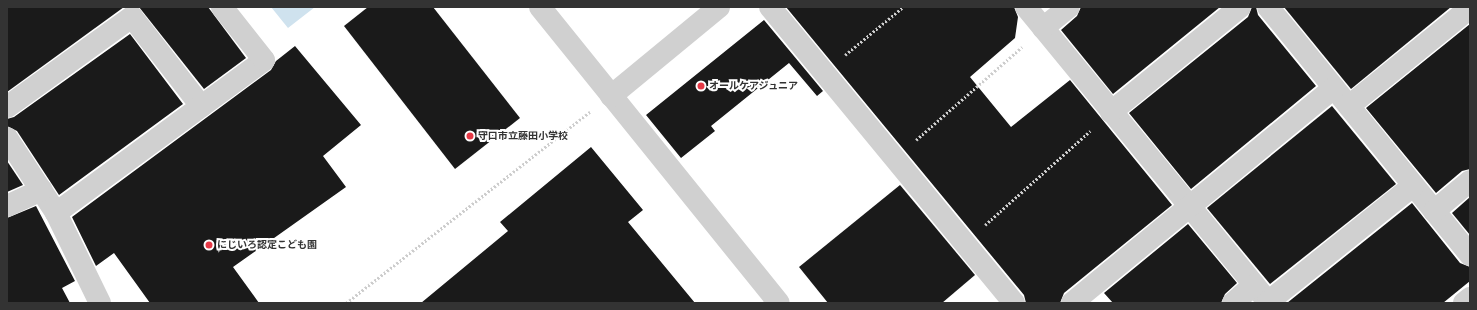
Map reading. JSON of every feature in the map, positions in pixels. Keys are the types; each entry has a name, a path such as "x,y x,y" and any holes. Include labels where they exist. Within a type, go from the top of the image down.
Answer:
{"street":[{"path":"56,213 264,60 222,7"},
{"path":"540,7 779,303"},
{"path":"611,96 719,7"},
{"path":"770,7 963,244 1013,303"},
{"path":"1026,7 1268,303 1413,186"},
{"path":"1043,28 1069,7"},
{"path":"1112,112 1240,7"},
{"path":"1268,7 1470,255"},
{"path":"1349,106 1470,8"},
{"path":"7,107 132,17 201,106"},
{"path":"1072,303 1334,88"},
{"path":"7,138 56,213 100,303"},
{"path":"1434,211 1470,181"},
{"path":"7,206 41,190"},
{"path":"1233,303 1254,285"},
{"path":"1464,303 1470,298"}],"path":[{"path":"824,73 903,7"},
{"path":"894,159 1043,28"},
{"path":"346,303 611,96"},
{"path":"963,244 1112,112"}],"water":[{"path":"271,7 315,7 288,28"}],"building":[{"path":"7,7 124,7 7,92"},
{"path":"139,7 208,7 246,58 204,89"},
{"path":"368,7 433,7 520,118 455,169 344,26"},
{"path":"786,7 1014,7 1018,17 1015,38 970,77 1011,127 1070,80 1172,205 1064,293 1060,303 1026,303 1024,295"},
{"path":"1081,7 1220,7 1113,94 1061,30 1077,16"},
{"path":"1252,7 1256,7 1258,15 1316,86 1191,189 1129,113 1248,17"},
{"path":"1284,7 1451,7 1351,89"},
{"path":"764,20 823,91 817,96 789,63 711,126 715,131 681,158 646,115"},
{"path":"1470,24 1470,169 1462,171 1436,193 1366,108"},
{"path":"130,34 183,104 59,195 17,131 7,126 7,119 14,117"},
{"path":"295,46 361,125 323,156 346,187 233,267 259,303 150,303 114,253 96,266 72,217 271,70 276,61"},
{"path":"1332,106 1396,184 1270,284 1207,208"},
{"path":"591,147 643,210 628,222 695,303 421,303 508,231 500,222"},
{"path":"7,161 23,185 7,192"},
{"path":"900,185 975,275 942,303 828,303 799,267"},
{"path":"1470,197 1470,235 1452,213"},
{"path":"1412,203 1460,263 1470,267 1470,281 1443,303 1287,303"},
{"path":"36,206 75,281 62,288 70,303 7,303 7,218"},
{"path":"1188,224 1237,283 1225,294 1221,303 1113,303 1104,293"}],"place":[{"name":"オールケアジュニア","path":"701,86"},
{"name":"守口市立藤田小学校","path":"470,136"},
{"name":"にじいろ認定こども園","path":"209,245"}]}
